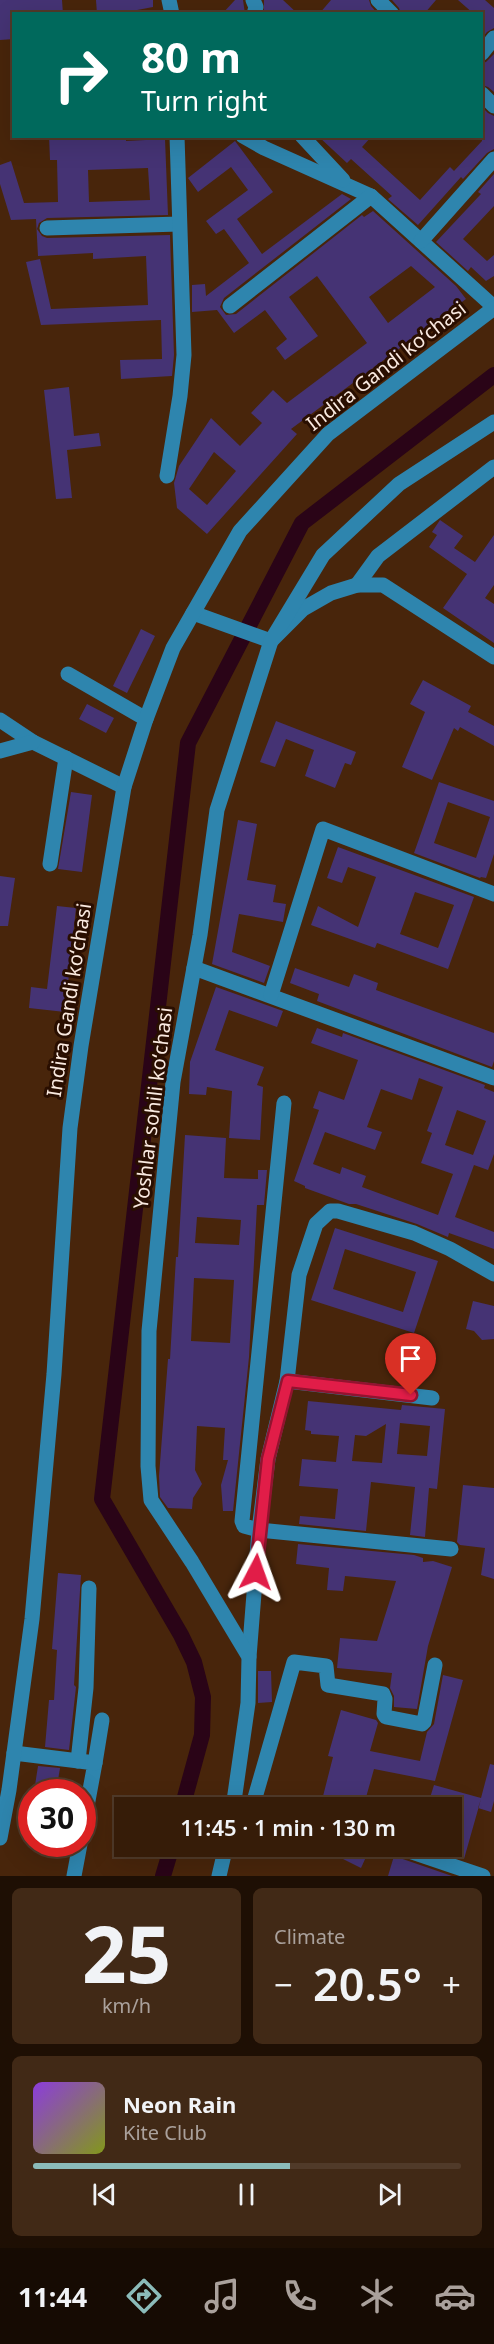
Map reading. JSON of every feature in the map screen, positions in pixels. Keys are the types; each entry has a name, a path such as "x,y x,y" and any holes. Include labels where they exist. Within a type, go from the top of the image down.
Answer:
{"street":[{"path":"378,0 390,12"},
{"path":"483,52 494,38"},
{"path":"483,95 494,106"},
{"path":"166,476 180,396 184,355 177,138"},
{"path":"246,138 371,196 494,307"},
{"path":"304,138 350,188"},
{"path":"421,241 494,159"},
{"path":"230,306 371,196"},
{"path":"47,228 178,224"},
{"name":"Indira Gandi koʻchasi","path":"0,1838 32,1619 51,1409 70,1128 81,1046 124,787 146,719 173,648 240,531 328,434 494,307"},
{"name":"Yoshlar sohili koʻchasi","path":"249,1657 192,1562 151,1500 149,1484 149,1331 173,1082 194,968 217,810 271,641 323,555 399,484 494,422"},
{"path":"357,585 378,556 494,467"},
{"path":"193,613 271,641 303,609 331,593 357,585 384,585 494,657"},
{"path":"68,674 146,719"},
{"path":"0,720 33,742 124,787"},
{"path":"0,751 33,742"},
{"path":"50,864 66,758"},
{"path":"271,995 322,829 494,894"},
{"path":"194,968 494,1078"},
{"path":"284,1103 242,1521 244,1526 259,1530 451,1549"},
{"path":"235,1797 247,1715 259,1530 268,1459 288,1381 299,1275 316,1224 330,1211 338,1210 414,1233 450,1249 494,1274"},
{"path":"288,1381 432,1398"},
{"path":"78,1761 86,1688 89,1588"},
{"path":"255,1797 294,1662 326,1666 328,1685 383,1694 386,1717 422,1724 435,1665"},
{"path":"92,1779 102,1720"},
{"path":"14,1753 95,1763"},
{"path":"74,1876 78,1857"},
{"path":"219,1876 223,1857"},
{"path":"427,1857 483,1876"}],"building":[{"path":"0,0 62,0 63,12 12,12 12,39 0,40"},
{"path":"96,0 153,0 153,7 127,12 97,12"},
{"path":"235,0 243,0 245,12 224,12"},
{"path":"264,0 283,0 296,12 264,12"},
{"path":"331,0 369,0 376,12 321,12"},
{"path":"392,0 436,0 426,12 400,12"},
{"path":"458,0 485,0 494,8 494,28 483,37 483,12 472,12"},
{"path":"494,54 494,92 483,85 483,63"},
{"path":"483,108 494,116 494,149 487,153 463,179 461,177 418,225 388,199 392,196 351,159 347,163 320,138 370,138 362,147 420,200 450,167 454,171 482,141"},
{"path":"49,138 126,138 126,141 165,139 168,215 47,218 39,223 37,229 42,236 47,238 170,235 174,355 172,376 121,379 120,360 162,359 161,320 41,325 26,262 40,259 51,309 148,305 146,256 93,259 93,253 38,256 36,219 11,220 0,184 0,165 11,161 24,203 58,202 57,160 50,160","holes":["148,168 150,200 89,202 88,170"]},
{"path":"235,141 273,192 237,219 262,254 342,194 351,199 224,298 220,307 226,315 236,314 362,215 364,217 373,211 456,286 466,299 291,429 297,434 207,534 177,508 174,483 179,466 211,418 240,446 262,423 251,413 273,390 287,403 367,343 317,276 289,297 318,336 285,360 276,348 287,339 265,310 234,333 217,310 192,312 192,285 205,284 206,296 249,263 224,229 216,234 206,221 248,190 231,167 198,192 188,178","holes":["411,266 435,287 388,323 369,297","214,452 236,471 207,505 189,489"]},
{"path":"494,174 494,206 463,239 487,261 494,255 494,276 486,281 471,267 468,271 436,242 481,194 478,192"},
{"path":"69,387 74,436 99,433 101,446 67,450 72,498 56,499 44,390"},
{"path":"440,520 463,536 454,548 475,562 494,535 494,585 485,598 494,604 494,643 443,608 467,574 429,547 437,535 432,532"},
{"path":"141,629 155,636 127,693 113,686"},
{"path":"423,680 471,706 468,712 494,726 494,746 460,727 458,731 454,728 432,780 402,767 425,712 410,704"},
{"path":"87,704 114,718 106,733 79,719"},
{"path":"276,721 356,752 351,765 345,763 335,788 305,776 314,750 286,739 275,767 260,762"},
{"path":"439,782 494,801 494,854 486,878 480,878 414,853","holes":["448,802 490,817 476,858 434,843"]},
{"path":"71,792 92,795 82,872 58,869"},
{"path":"238,820 257,824 247,880 276,885 273,902 286,904 283,922 239,914 232,952 270,966 264,983 212,964"},
{"path":"338,847 474,897 448,969 377,943 375,948 311,925 318,906 358,927 376,877 348,867 342,883 327,878","holes":["415,892 454,905 438,948 400,934"]},
{"path":"0,876 15,878 8,926 0,926"},
{"path":"57,906 76,908 65,1012 29,1008 31,987 47,989"},
{"path":"295,968 349,987 354,974 378,983 376,990 494,1033 492,1067 317,1001 319,994 290,983"},
{"path":"216,987 283,1011 277,1027 229,1010 215,1050 264,1067 257,1085 263,1087 260,1140 229,1138 232,1091 207,1087 206,1095 189,1094 190,1062"},
{"path":"317,1028 342,1037 343,1033 485,1085 484,1088 494,1092 494,1154 488,1170 474,1165 455,1217 494,1232 494,1249 449,1233 448,1237 417,1224 356,1204 349,1204 305,1188 294,1181 319,1110 313,1108 319,1091 344,1100 358,1060 311,1043","holes":["419,1078 443,1087 427,1131 432,1133 421,1163 453,1174 438,1215 362,1187 366,1176 342,1167 340,1174 313,1164 325,1132 375,1150 382,1132 367,1127 381,1089 412,1100","457,1110 486,1121 473,1155 445,1145"]},
{"path":"185,1135 226,1138 224,1178 258,1179 258,1170 267,1170 264,1205 257,1205 249,1357 233,1511 223,1511 221,1485 228,1460 223,1460 225,1428 197,1426 195,1470 202,1484 193,1498 192,1509 168,1508 160,1497 159,1476 168,1359 170,1359 176,1257 178,1257","holes":["197,1217 241,1220 239,1245 195,1243","194,1278 234,1280 230,1343 191,1341"]},
{"path":"335,1228 438,1261 414,1333 311,1300","holes":["345,1249 416,1272 403,1312 333,1289"]},
{"path":"473,1301 494,1306 494,1339 482,1340 474,1331 466,1329"},
{"path":"308,1401 401,1410 402,1405 445,1409 437,1489 429,1488 425,1537 410,1535 415,1487 371,1482 366,1531 299,1524 300,1516 335,1519 338,1489 299,1486 302,1459 336,1462 339,1436 311,1434 311,1431 305,1430","holes":["400,1423 430,1426 427,1456 397,1454","386,1424 382,1463 352,1461 355,1435 366,1436"]},
{"path":"463,1485 494,1488 494,1579 481,1575 485,1548 460,1545 457,1542"},
{"path":"298,1544 414,1555 423,1558 423,1562 433,1561 452,1567 428,1646 417,1709 394,1707 394,1696 390,1688 392,1673 337,1668 340,1638 377,1641 396,1581 345,1576 343,1591 327,1590 329,1568 296,1564"},
{"path":"58,1573 81,1575 74,1685 76,1687 69,1750 45,1747 49,1700 54,1700 57,1650 52,1649"},
{"path":"258,1671 271,1671 272,1702 258,1703"},
{"path":"443,1675 463,1680 435,1781 374,1769 366,1797 323,1797 333,1757 328,1756 341,1710 376,1720 378,1723 370,1751 420,1761 427,1732 434,1724"},
{"path":"490,1764 494,1765 494,1801 491,1812 478,1808 464,1859 458,1857 462,1857 462,1797 430,1797 434,1785 481,1798"},
{"path":"38,1766 60,1768 58,1779 36,1779"},
{"path":"339,1857 366,1857 361,1868"},
{"path":"394,1857 397,1857 452,1876 388,1876"}],"waterway":[{"path":"185,1797 202,1735 203,1697 194,1662 181,1635 102,1499 188,743 302,523 494,375"},
{"path":"163,1876 169,1857"}],"route":[{"path":"256,1572 268,1459 288,1381 411,1395"}]}
